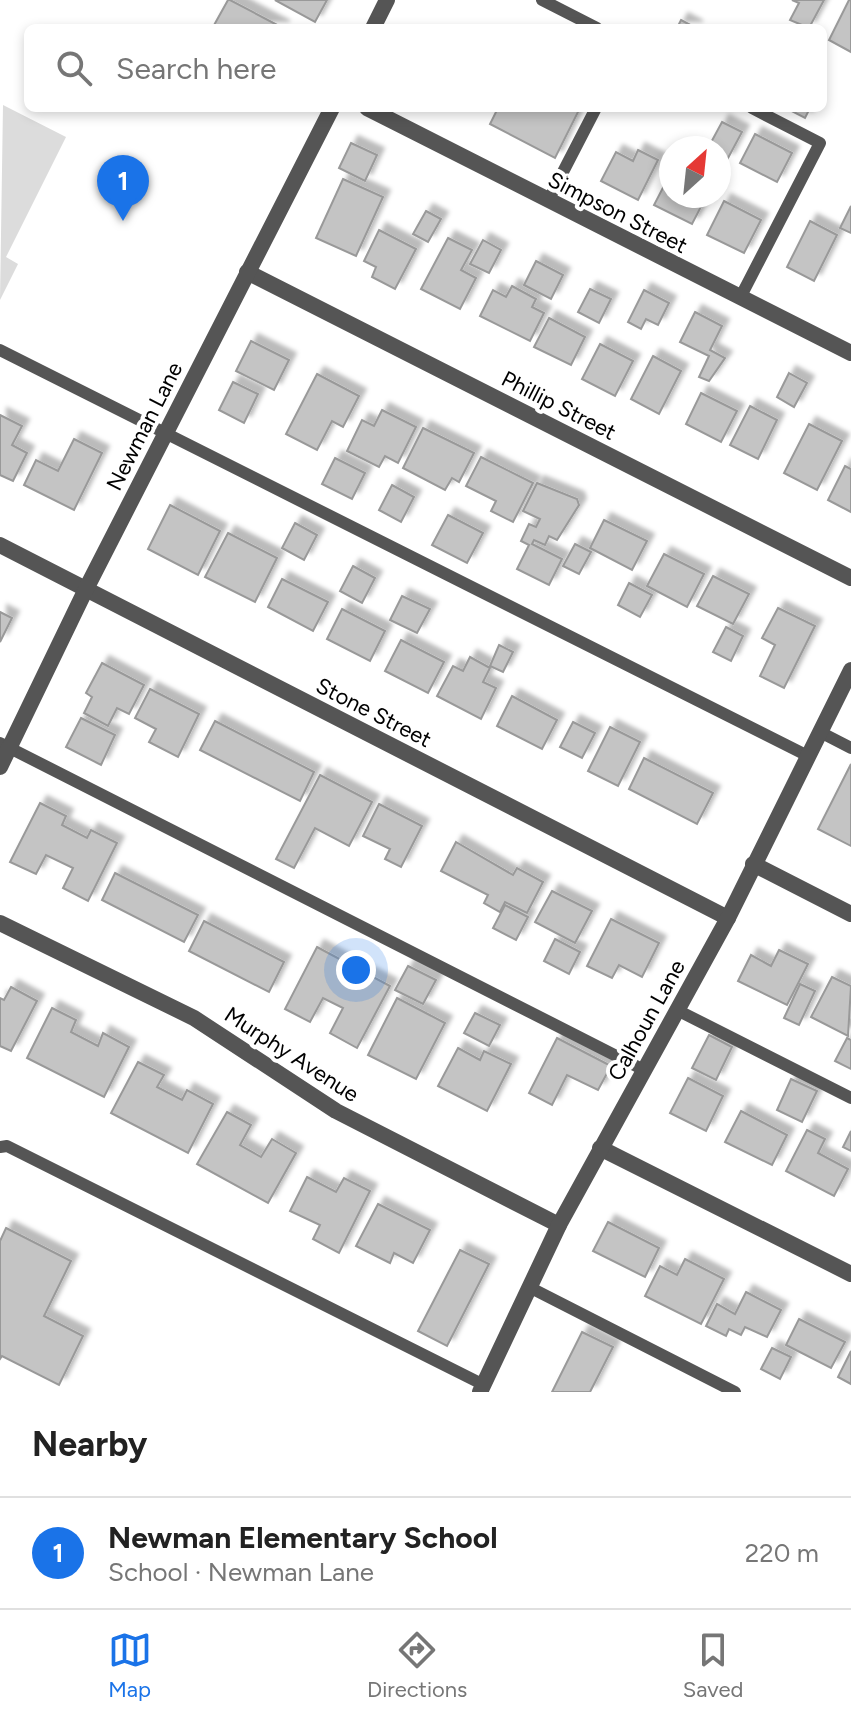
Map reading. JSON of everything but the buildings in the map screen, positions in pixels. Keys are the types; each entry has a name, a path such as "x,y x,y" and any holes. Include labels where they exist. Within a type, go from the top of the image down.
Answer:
{"street":[{"path":"375,24 387,0"},
{"name":"Newman Lane","path":"0,767 5,745 330,112"},
{"name":"Simpson Street","path":"375,112 851,353"},
{"name":"Phillip Street","path":"247,272 851,578"},
{"name":"Stone Street","path":"0,545 728,918"},
{"name":"Calhoun Lane","path":"482,1388 559,1225 728,918 851,670"},
{"path":"753,864 851,914"},
{"name":"Murphy Avenue","path":"0,923 194,1018 336,1111 559,1225"},
{"path":"600,1148 851,1274"}],"lane":[{"path":"542,0 589,24"},
{"path":"548,201 594,112"},
{"path":"740,298 820,143 760,112"},
{"path":"0,350 808,756"},
{"path":"820,732 851,748"},
{"path":"5,745 644,1070"},
{"path":"677,1010 851,1098"},
{"path":"0,1147 7,1146 482,1388"},
{"path":"529,1287 735,1392"}],"shaded area":[{"path":"3,105 66,137 6,257 18,264 0,300"}],"place":[{"name":"Newman Elementary School","path":"123,221"}]}
